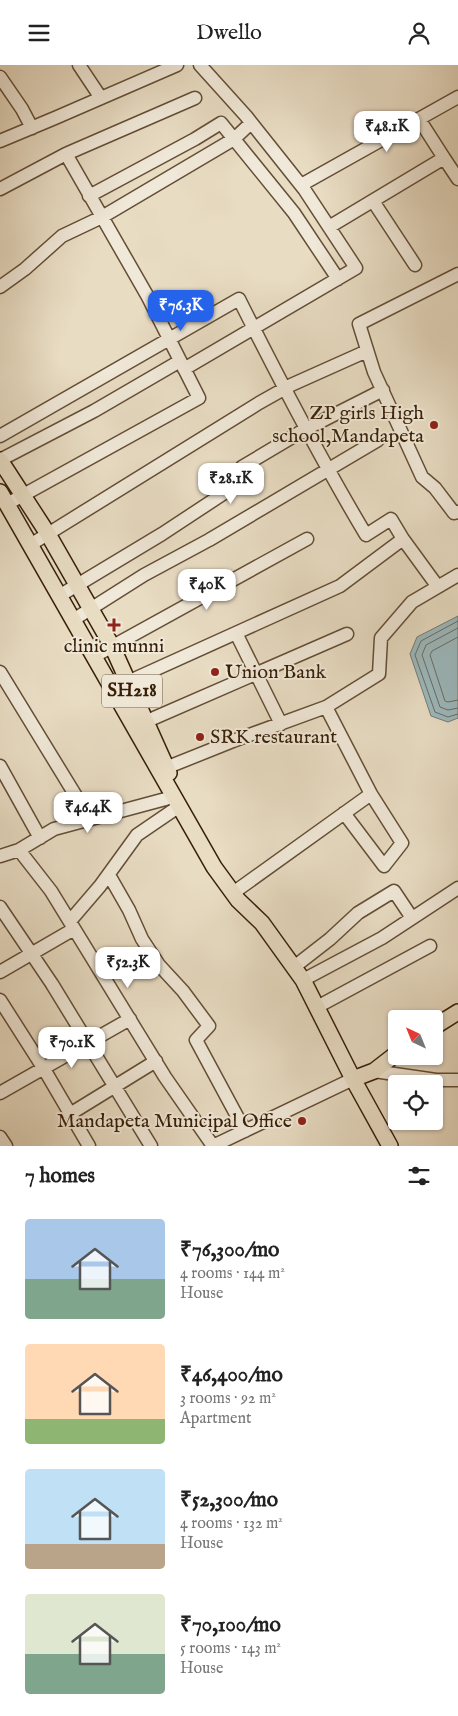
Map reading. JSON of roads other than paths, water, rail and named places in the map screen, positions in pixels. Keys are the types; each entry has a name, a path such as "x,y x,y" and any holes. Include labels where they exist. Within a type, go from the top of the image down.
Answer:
{"main road":[{"name":"SH218","path":"0,460 48,534 112,646 128,682 140,724 176,802 214,867 262,923 303,981 390,1146"},
{"name":"SH218","path":"4,498 112,689 140,724"},
{"name":"SH218","path":"162,770 236,891"},
{"path":"443,1021 458,1012"},
{"path":"353,1079 374,1071 388,1060"}],"street":[{"path":"79,65 101,98"},
{"path":"0,141 177,65"},
{"path":"0,460 254,329 356,268 302,185 200,65"},
{"path":"0,77 22,109 32,128"},
{"path":"302,185 458,97"},
{"path":"0,189 66,154 195,98"},
{"path":"418,119 458,179"},
{"path":"89,196 178,149 221,123 294,213 338,279"},
{"path":"0,287 25,269 62,236 102,217 234,139 251,123"},
{"path":"4,498 23,496 199,399 148,297 66,154"},
{"path":"329,227 444,158"},
{"path":"373,201 415,265"},
{"path":"458,274 359,324 382,390 422,477 435,488 454,513 458,512"},
{"path":"0,436 239,299 327,470 366,535 391,519 403,539 438,587"},
{"path":"30,545 284,389 367,351"},
{"path":"59,596 162,534 244,480 242,467 306,429 382,390"},
{"path":"73,620 144,575 209,540 378,440"},
{"path":"93,657 307,539"},
{"path":"112,689 340,586 403,539"},
{"path":"162,770 326,707 379,674 381,638 412,602 458,575"},
{"path":"236,633 281,724"},
{"path":"140,724 347,634"},
{"path":"0,672 90,819"},
{"path":"326,707 371,793 402,843 384,866 344,813"},
{"path":"0,766 40,838"},
{"path":"236,891 371,793"},
{"path":"0,856 19,850 54,829 90,819 176,802"},
{"path":"0,972 72,925 137,835 176,802"},
{"path":"19,850 51,891 156,1061 213,1146 353,1079"},
{"path":"109,875 142,939 159,965 183,991 209,1026 196,1040 245,1131"},
{"path":"303,981 382,938 458,889"},
{"path":"294,967 330,939 358,913 394,891 412,918"},
{"path":"0,907 89,1043 151,1146"},
{"path":"317,1007 430,946"},
{"path":"0,1001 44,1069 89,1146"},
{"path":"0,1093 130,1019"},
{"path":"70,1114 156,1061"},
{"path":"374,1071 436,1080 458,1080"},
{"path":"0,1137 6,1146"}],"water":[{"path":"458,616 458,718 448,722 431,716 410,654 417,637"}],"place":[{"name":"ZP girls High school,Mandapeta","path":"434,425"},
{"name":"clinic munni","path":"114,625"},
{"name":"Union Bank","path":"215,672"},
{"name":"SRK restaurant","path":"200,737"},
{"name":"Mandapeta Municipal Office","path":"302,1121"}]}
